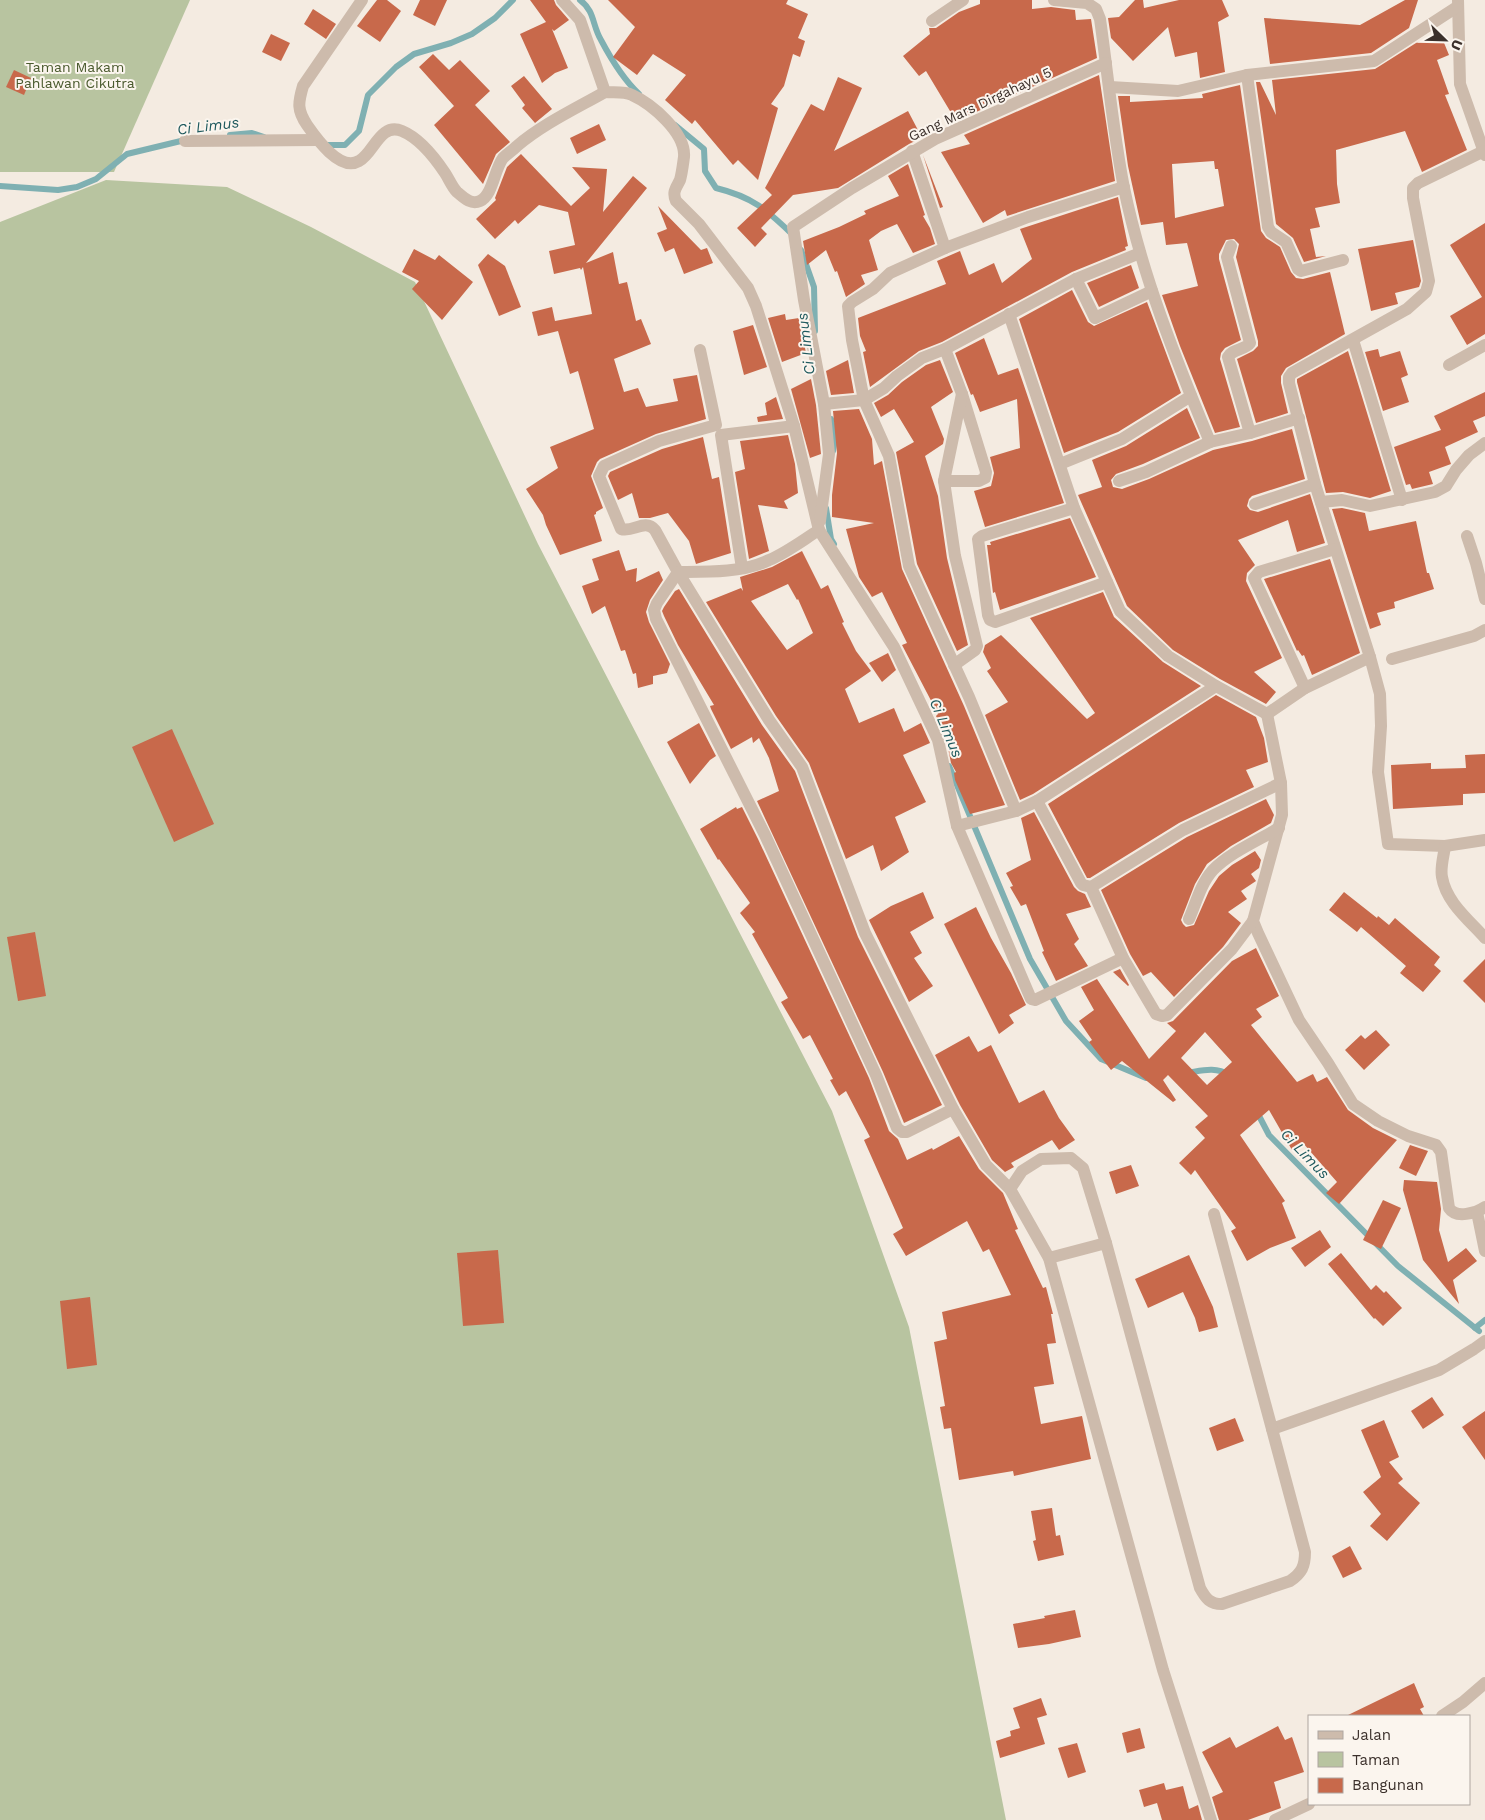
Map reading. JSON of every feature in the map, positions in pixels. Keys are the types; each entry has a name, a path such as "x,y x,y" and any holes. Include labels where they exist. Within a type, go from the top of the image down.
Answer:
{"street":[{"path":"362,0 303,86 299,100 300,114 317,140 334,157 356,163 363,158 375,141 382,135 396,129 401,130 413,136 445,173 456,191 468,201 475,202 481,201 490,190 493,177 503,158 532,134 605,92 630,94 658,113 679,135 684,146 684,156 674,197 699,224 748,288 756,306 794,426 818,530 894,647 938,740 958,826 1031,999 1035,1000 1123,958"},
{"path":"562,0 580,20 605,92"},
{"path":"932,20 963,0"},
{"path":"1054,0 1087,4 1096,9 1100,19 1124,187 1140,254 1191,396 1210,442"},
{"path":"1110,87 1178,90 1247,75 1374,61 1457,3"},
{"path":"1457,3 1460,84 1484,153 1418,183 1413,188 1413,198 1429,281 1426,292 1408,309 1292,373 1289,377 1289,383 1315,484 1380,694 1381,726 1378,772 1388,844 1446,846 1485,840"},
{"name":"Gang Mars Dirgahayu 5","path":"824,404 804,300 793,227 912,151 1106,63"},
{"path":"1247,75 1268,227 1286,242 1300,271 1304,272 1343,260"},
{"path":"185,141 317,140"},
{"path":"912,151 945,248"},
{"path":"1016,811 954,665 908,566 889,456 864,400 852,340 848,306 873,289 890,273 945,248 1028,217 1124,187"},
{"path":"1231,246 1227,257 1250,343 1247,347 1231,353 1228,357 1250,433"},
{"path":"818,530 829,454 824,404 864,400 884,388 922,358 945,349 1076,279 1140,254"},
{"path":"1076,279 1095,318 1152,291"},
{"path":"1009,314 1074,508 1120,611 1168,656 1216,686 1267,714 1281,783 1282,815 1253,921 1232,949 1167,1015 1156,1014 1123,958 1091,887 1080,883 1037,801"},
{"path":"1353,340 1402,500"},
{"path":"1449,365 1485,345"},
{"path":"944,482 979,481 985,478 986,472 962,394 945,349"},
{"path":"700,350 718,430 742,568"},
{"path":"954,665 975,650 977,646 955,556 944,482 962,394"},
{"path":"1060,464 1122,439 1191,396"},
{"path":"1119,481 1146,472 1210,442 1250,433 1299,418"},
{"path":"794,426 718,430 659,441 604,466 599,476 621,529 626,531 644,524 652,526 769,720 802,767 865,933 953,1109 986,1165 1010,1189 1049,1258 1163,1670 1211,1820"},
{"path":"1321,502 1342,500 1370,506 1435,492 1446,486 1462,463 1485,443"},
{"path":"1255,504 1315,484"},
{"path":"1074,508 982,536 978,539 990,620 995,622 1106,582"},
{"path":"678,572 707,572 742,568 769,560 818,530"},
{"path":"1466,536 1480,561 1485,599"},
{"path":"1305,688 1254,578 1259,572 1335,549"},
{"path":"678,572 657,603 654,610 656,619 765,836 872,1066 897,1128 902,1132 907,1132 953,1109"},
{"path":"1392,659 1474,636 1485,630"},
{"path":"1267,714 1305,688 1370,658"},
{"path":"958,826 1016,811 1037,801 1216,686"},
{"path":"1091,887 1183,830 1281,783"},
{"path":"1189,919 1204,883 1212,870 1225,860 1279,828"},
{"path":"1446,846 1442,876 1445,889 1454,904 1485,938"},
{"path":"1253,921 1298,1020 1328,1063 1353,1104 1378,1122 1408,1136 1436,1145 1441,1152 1449,1208 1452,1213 1458,1214 1481,1210 1485,1251"},
{"path":"1010,1189 1022,1171 1042,1159 1071,1158 1083,1168 1106,1243 1200,1588 1205,1598 1214,1604 1222,1604 1290,1581 1299,1575 1304,1564 1305,1552 1214,1214"},
{"path":"1049,1258 1106,1243"},
{"path":"1272,1429 1440,1370 1474,1350 1485,1341"},
{"path":"1444,1715 1463,1702 1485,1683"},
{"path":"1275,1820 1308,1804"}],"green space":[{"name":"Taman Makam Pahlawan Cikutra","path":"0,0 190,0 114,172 0,172"},
{"path":"106,180 227,187 311,227 415,282 538,544 832,1111 909,1327 1006,1820 0,1820 0,222"}],"building":[{"path":"377,0 387,0 401,11 380,42 357,26"},
{"path":"420,0 447,0 435,26 413,15"},
{"path":"530,0 554,0 569,20 554,31 552,29 568,68 555,73 542,83 520,34 546,22"},
{"path":"608,0 788,0 786,4 808,14 798,38 805,41 800,57 793,54 784,86 771,104 778,108 758,180 738,160 733,165 695,120 692,124 665,100 686,75 653,54 637,75 613,57 635,27"},
{"path":"980,0 1032,0 1032,9 1051,7 1075,10 1076,20 1091,19 1097,58 956,121 926,71 919,76 903,56 930,34 929,28 936,28 959,12 980,4"},
{"path":"1135,0 1143,0 1144,8 1179,0 1222,0 1229,16 1218,22 1225,72 1200,78 1197,52 1175,57 1168,27 1133,61 1111,38 1108,18 1119,17"},
{"path":"1405,0 1418,0 1409,28 1371,53 1270,64 1264,18 1360,25"},
{"path":"313,9 336,24 326,39 304,24"},
{"path":"1440,33 1449,55 1437,60 1449,94 1445,95 1467,150 1422,172 1405,131 1336,150 1337,184 1340,203 1315,208 1320,227 1310,229 1316,257 1326,256 1304,262 1293,238 1276,224 1256,82 1260,82 1276,115 1272,80 1375,69 1416,43"},
{"path":"271,34 290,43 281,61 262,52"},
{"path":"433,54 449,70 460,60 490,91 475,105 510,142 496,154 483,184 434,125 454,106 419,67"},
{"path":"14,70 31,78 24,95 6,87"},
{"path":"1099,75 1115,181 1007,216 1005,210 983,223 941,152 970,144 964,135"},
{"path":"524,76 552,109 535,123 522,108 525,105 511,86"},
{"path":"838,77 862,88 834,151 908,111 919,132 915,134 917,140 838,188 793,195 761,228 767,234 755,247 737,228 772,195 765,188 811,104 824,111"},
{"path":"1240,85 1261,231 1266,238 1280,247 1291,272 1296,278 1303,279 1330,272 1345,334 1286,368 1281,376 1281,383 1288,413 1256,423 1237,359 1253,351 1258,346 1258,341 1236,257 1239,244 1234,239 1226,240 1219,254 1219,259 1241,340 1225,348 1221,353 1220,359 1240,427 1215,433 1162,295 1198,286 1187,243 1166,245 1163,222 1141,225 1128,166 1118,96 1130,96 1130,102 1203,98 1202,94","holes":["1214,161 1215,169 1218,169 1224,206 1175,218 1172,164"]},
{"path":"599,124 606,140 577,154 570,138"},
{"path":"521,154 571,206 590,188 572,167 607,169 603,212 633,176 647,188 586,263 613,252 619,284 627,282 636,321 641,319 651,344 614,359 624,392 638,388 646,407 678,401 673,379 697,375 706,419 656,434 600,459 591,476 603,508 594,515 602,541 560,555 543,515 526,489 558,468 550,447 594,429 578,371 570,374 558,331 538,336 532,312 552,307 555,321 592,314 583,267 581,270 580,268 554,274 549,251 575,245 568,212 539,205 518,224 515,220 495,239 476,219 496,200 495,198 507,167"},
{"path":"923,155 943,207 940,208"},
{"path":"908,164 925,215 923,216 930,228 935,244 913,253 897,224 881,231 869,240 878,270 861,275 865,284 846,297 837,271 835,272 826,250 807,265 803,241 839,227 866,214 864,211 899,196 888,176"},
{"path":"1118,197 1128,246 1125,247 1126,250 1072,272 942,342 919,351 870,387 863,352 866,351 860,336 858,318 946,284 937,261 960,251 969,275 994,263 1002,283 1032,259 1020,229"},
{"path":"658,206 701,250 707,248 713,263 684,274 674,248 665,252 657,233 667,229"},
{"path":"1485,223 1485,334 1467,345 1450,316 1482,297 1450,245"},
{"path":"1413,240 1421,281 1419,287 1395,293 1398,304 1371,311 1358,249"},
{"path":"414,249 435,260 439,255 473,282 442,320 412,289 419,281 402,272"},
{"path":"488,254 505,266 521,307 499,316 478,265"},
{"path":"1131,265 1139,288 1099,307 1087,283"},
{"path":"1072,290 1088,322 1094,326 1147,302 1181,393 1118,432 1064,453 1019,319"},
{"path":"785,314 786,320 799,318 806,353 782,362 768,318"},
{"path":"753,325 767,367 744,375 733,331"},
{"path":"984,338 998,375 1018,368 1064,503 985,527 974,491 991,486 994,473 990,457 1020,448 1017,399 980,412 973,394 971,395 955,353"},
{"path":"1378,349 1380,357 1400,351 1408,375 1401,378 1409,402 1383,411 1365,352"},
{"path":"1348,351 1391,491 1370,498 1343,492 1326,493 1297,382 1297,379"},
{"path":"848,360 854,393 831,395 826,371"},
{"path":"940,360 953,392 931,407 944,439 943,444 925,456 938,496 947,558 968,645 957,651 917,564 896,452 914,442 894,409 881,417 874,403 888,395 902,382 926,365"},
{"path":"811,379 816,405 821,454 810,458 791,389"},
{"path":"1485,392 1485,416 1473,421 1478,432 1445,447 1451,464 1429,472 1433,484 1412,489 1410,484 1406,485 1394,447 1441,430 1434,416"},
{"path":"776,397 783,419 758,422 757,417 767,415 765,403"},
{"path":"1187,408 1200,438 1116,474 1111,480 1113,487 1122,489 1213,450 1292,429 1305,479 1252,496 1247,506 1250,510 1258,512 1310,494 1325,543 1297,552 1288,520 1238,540 1255,565 1247,573 1246,581 1282,658 1254,672 1276,692 1266,704 1173,650 1127,606 1078,495 1102,487 1092,460 1126,446"},
{"path":"859,409 872,439 874,465 882,461 902,569 964,706 1005,805 970,814 955,780 954,773 956,772 951,763 946,738 936,716 938,714 902,645 907,643 882,592 872,597 859,577 846,529 874,523 832,517 832,495 837,453 833,411"},
{"path":"788,435 795,464 798,493 784,501 788,509 758,505 769,551 749,559 735,472 745,469 740,441"},
{"path":"703,437 712,479 719,477 731,553 696,564 689,541 668,513 650,518 639,518 632,493 618,500 608,476 610,472 662,449"},
{"path":"1342,508 1365,513 1369,531 1416,521 1427,573 1429,573 1434,589 1394,602 1395,608 1377,613 1381,625 1370,629 1332,509"},
{"path":"1070,518 1096,577 1000,610 995,592 993,593 987,545 991,545 990,542"},
{"path":"619,550 626,571 637,568 636,582 659,571 663,580 650,600 646,612 670,664 667,673 653,676 653,684 638,688 636,673 633,674 625,650 621,651 605,606 592,614 582,586 599,580 592,559"},
{"path":"802,551 821,589 828,585 844,622 842,623 856,651 871,671 845,689 859,723 894,708 904,732 921,723 930,743 903,755 926,802 895,817 909,852 881,871 873,845 846,859 809,763 776,716 706,602 741,588 743,591 740,577 772,567","holes":["788,584 813,633 787,650 751,601"]},
{"path":"1330,559 1360,653 1312,675 1304,655 1302,656 1297,651 1264,579"},
{"path":"679,589 762,725 795,771 858,937 942,1105 904,1123 883,1072 757,801 779,791 769,758 759,738 753,743 752,737 731,749 711,709 710,706 714,705 678,645 664,616 662,611 664,607 675,591"},
{"path":"1103,592 1114,617 1163,662 1201,686 1033,794 1020,800 985,715 1008,702 987,671 991,668 983,652 985,645 1001,635 1087,719 1095,713 1030,618"},
{"path":"888,653 896,670 882,682 869,663"},
{"path":"1216,695 1256,717 1264,738 1268,762 1246,770 1254,787 1179,823 1090,878 1087,878 1048,804"},
{"path":"699,723 716,756 710,760 690,784 667,742"},
{"path":"172,729 214,824 174,842 132,747"},
{"path":"1485,754 1485,793 1463,794 1463,805 1393,809 1391,765 1431,763 1431,769 1466,768 1465,755"},
{"path":"1266,799 1274,815 1271,823 1231,846 1207,864 1195,884 1181,920 1186,927 1194,925 1209,891 1219,876 1232,865 1255,851 1261,860 1259,868 1251,874 1256,881 1241,891 1247,899 1228,912 1241,923 1223,947 1174,997 1151,972 1143,976 1130,954 1101,890 1187,837"},
{"path":"736,807 737,809 742,807 758,839 869,1078 889,1131 898,1139 907,1160 932,1148 933,1150 959,1136 979,1169 1003,1193 1018,1229 1015,1230 1043,1288 1046,1287 1053,1314 1051,1314 1056,1343 1047,1344 1054,1384 1034,1387 1041,1424 1082,1416 1091,1459 1014,1476 1013,1471 959,1480 951,1428 944,1429 940,1407 945,1406 934,1342 947,1339 942,1312 1011,1295 989,1249 983,1252 967,1221 906,1256 893,1234 903,1228 864,1140 870,1137 846,1091 839,1096 830,1080 833,1079 810,1035 803,1039 781,1002 788,998 752,934 755,932 740,913 750,903 718,860 700,829"},
{"path":"1034,812 1074,887 1085,894 1091,907 1066,914 1079,939 1074,944 1088,966 1056,981 1042,952 1044,951 1026,904 1021,906 1010,887 1013,886 1006,873 1031,860 1021,818"},
{"path":"923,892 934,918 910,932 922,953 914,958 933,986 909,1002 869,920 891,906"},
{"path":"1344,892 1389,925 1395,918 1440,957 1434,965 1441,971 1423,992 1400,973 1406,966 1361,927 1357,932 1329,910"},
{"path":"976,907 1026,1005 1009,1015 1014,1023 999,1034 944,924"},
{"path":"35,932 46,996 18,1001 7,937"},
{"path":"1256,948 1279,996 1256,1009 1262,1017 1251,1025 1297,1082 1313,1074 1317,1082 1327,1077 1348,1110 1373,1128 1397,1140 1339,1204 1326,1193 1337,1182 1303,1143 1292,1150 1269,1110 1240,1135 1285,1201 1282,1203 1296,1238 1270,1248 1247,1261 1231,1231 1236,1228 1195,1170 1191,1175 1179,1163 1205,1138 1195,1127 1208,1116 1168,1075 1163,1080 1176,1100 1173,1102 1122,1061 1111,1070 1089,1042 1092,1040 1079,1021 1094,1010 1081,987 1097,979 1149,1059 1176,1031 1167,1023 1173,1021 1232,961","holes":["1205,1032 1232,1062 1207,1085 1181,1058"]},
{"path":"1485,959 1485,1003 1463,981"},
{"path":"1120,969 1129,985 1128,986 1113,972"},
{"path":"1376,1030 1390,1045 1364,1070 1345,1050 1361,1035 1365,1039"},
{"path":"969,1036 978,1052 991,1045 1019,1103 1044,1090 1059,1118 1075,1140 1059,1150 1052,1140 1011,1163 1014,1167 1005,1172 992,1160 960,1105 935,1055"},
{"path":"1410,1145 1428,1151 1416,1176 1399,1168"},
{"path":"1131,1165 1139,1186 1116,1194 1109,1172"},
{"path":"1404,1180 1437,1182 1441,1209 1439,1230 1448,1262 1466,1248 1477,1261 1453,1280 1459,1304 1423,1260 1403,1190"},
{"path":"1383,1200 1401,1208 1381,1249 1363,1240"},
{"path":"1320,1230 1331,1247 1305,1267 1291,1248"},
{"path":"498,1250 504,1323 463,1326 457,1253"},
{"path":"1341,1253 1371,1290 1376,1285 1384,1293 1386,1291 1402,1308 1383,1326 1374,1319 1328,1264"},
{"path":"1189,1255 1213,1307 1218,1327 1199,1332 1183,1292 1148,1308 1135,1279"},
{"path":"90,1297 97,1365 67,1369 60,1301"},
{"path":"1432,1397 1444,1415 1423,1429 1411,1411"},
{"path":"1485,1411 1485,1460 1462,1427"},
{"path":"1235,1418 1244,1441 1217,1451 1209,1428"},
{"path":"1384,1420 1399,1457 1389,1462 1403,1479 1398,1483 1420,1503 1387,1541 1370,1526 1381,1514 1363,1492 1381,1477 1361,1430"},
{"path":"1052,1508 1056,1536 1060,1535 1064,1555 1038,1561 1033,1541 1036,1540 1031,1511"},
{"path":"1350,1546 1362,1569 1343,1578 1332,1556"},
{"path":"1075,1610 1081,1637 1018,1648 1013,1624"},
{"path":"1414,1683 1424,1707 1420,1709 1423,1715 1348,1715"},
{"path":"1041,1698 1047,1715 1037,1718 1045,1744 1000,1758 996,1741 1011,1736 1010,1731 1020,1728 1013,1708"},
{"path":"1278,1726 1285,1740 1292,1737 1304,1772 1274,1782 1281,1808 1248,1820 1219,1820 1212,1797 1223,1792 1202,1752 1230,1737 1236,1748"},
{"path":"1140,1728 1145,1748 1127,1753 1122,1733"},
{"path":"1077,1743 1086,1772 1068,1778 1058,1748"},
{"path":"1164,1783 1166,1790 1183,1786 1189,1809 1198,1805 1202,1820 1162,1820 1157,1803 1144,1807 1139,1790"}],"waterway":[{"name":"Ci Limus","path":"323,145 345,145 359,131 368,95 396,67 414,54 451,43 472,34 495,18 513,0"},
{"name":"Ci Limus","path":"580,0 591,14 598,34 613,61 639,94"},
{"name":"Ci Limus","path":"675,125 704,149 705,171 716,188 759,205 793,235"},
{"name":"Ci Limus","path":"230,135 252,133 264,137"},
{"name":"Ci Limus","path":"0,186 58,190 77,187 96,179 127,154 185,140"},
{"name":"Ci Limus","path":"801,250 814,287 815,331"},
{"name":"Ci Limus","path":"831,419 835,439 833,451"},
{"name":"Ci Limus","path":"826,508 831,539 834,544"},
{"name":"Ci Limus","path":"949,766 1030,959 1066,1021 1101,1059 1146,1078"},
{"name":"Ci Limus","path":"1186,1073 1213,1070 1229,1075"},
{"name":"Ci Limus","path":"1257,1112 1269,1135 1398,1266 1479,1331"},
{"path":"1475,1328 1485,1320"}]}
